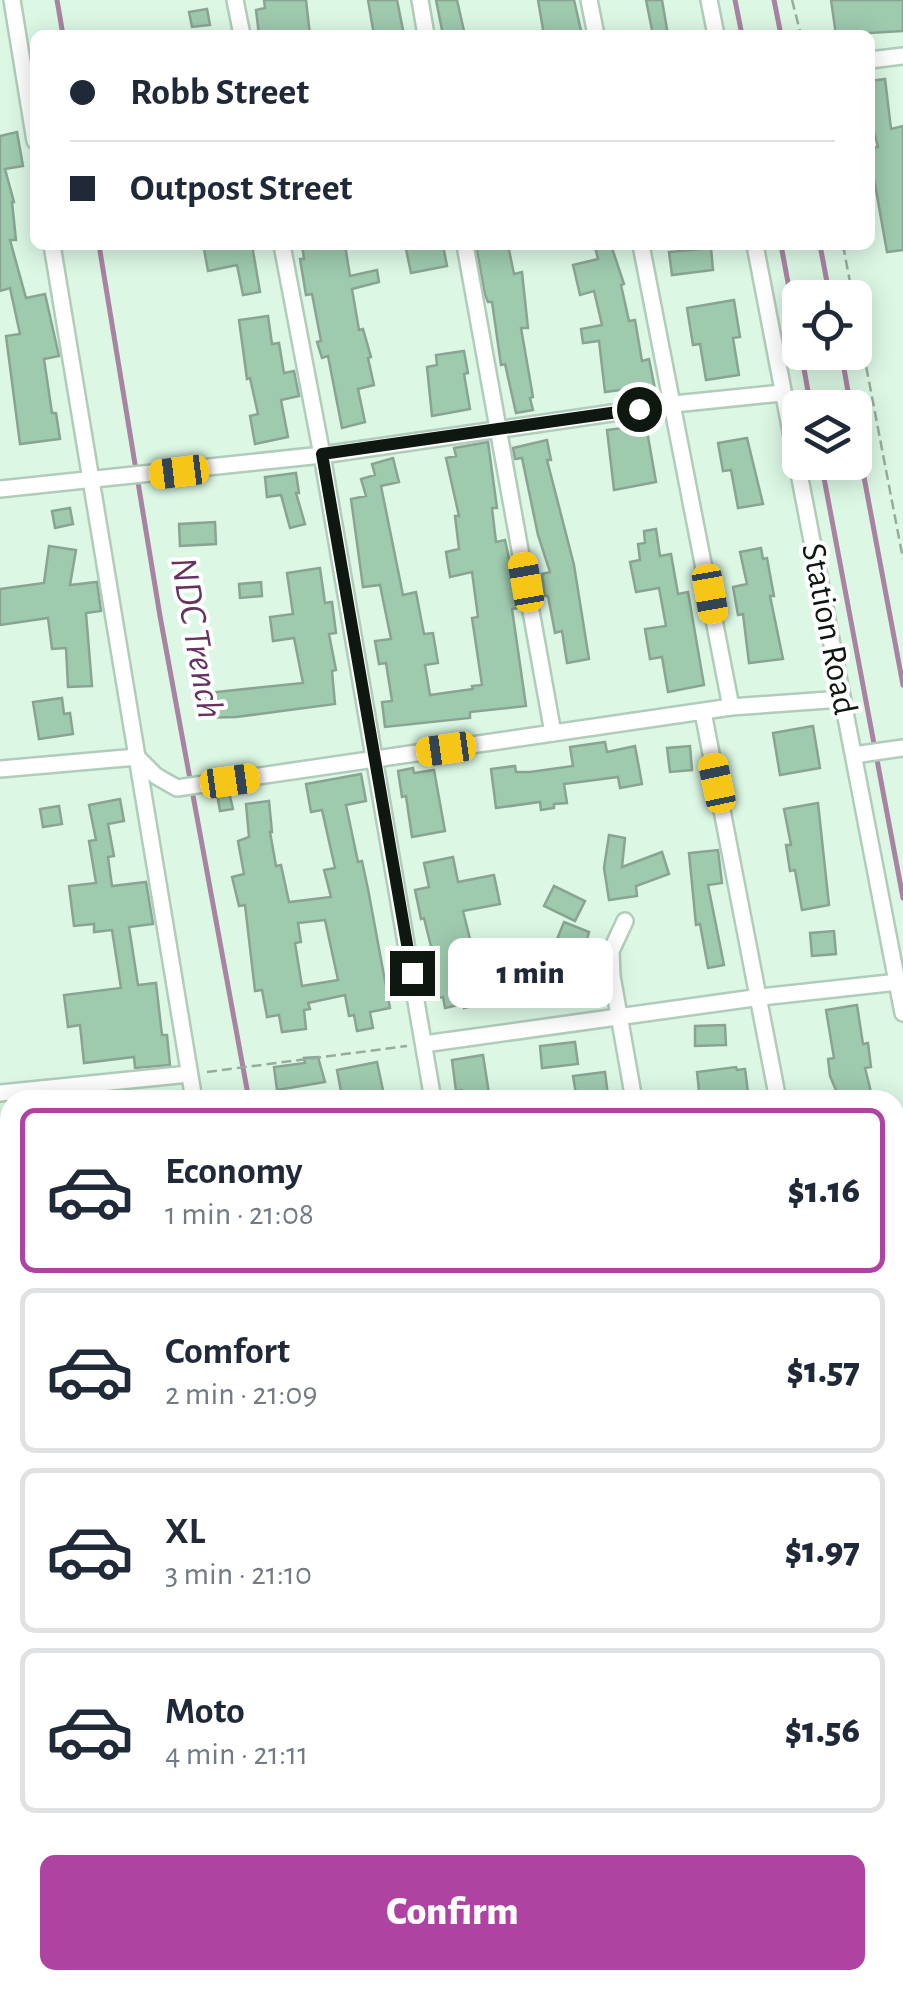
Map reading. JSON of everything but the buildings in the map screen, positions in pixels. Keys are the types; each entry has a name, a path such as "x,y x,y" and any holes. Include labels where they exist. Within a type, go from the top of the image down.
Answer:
{"street":[{"path":"12,0 30,110"},
{"path":"235,0 241,30"},
{"path":"420,0 425,30"},
{"path":"589,0 595,30"},
{"path":"710,0 715,30"},
{"path":"875,59 903,56"},
{"path":"53,250 192,1090"},
{"path":"283,250 431,1090"},
{"path":"466,250 554,734"},
{"path":"641,250 731,707"},
{"name":"Station Road","path":"756,250 782,393"},
{"path":"0,489 90,477 143,476 674,404 782,393"},
{"name":"Station Road","path":"799,480 903,1013"},
{"path":"137,756 156,776 177,788 731,707 842,699"},
{"path":"703,712 776,1090"},
{"path":"854,756 903,748"},
{"path":"0,770 137,756"},
{"path":"625,922 611,950 612,976 632,1090"},
{"path":"424,1044 619,1015 898,982"},
{"path":"30,1090 189,1074"}],"path":[{"path":"792,0 800,30"},
{"path":"844,250 850,280"},
{"path":"867,370 903,560"},
{"path":"189,1074 424,1044"}],"waterway":[{"name":"NDC Trench","path":"57,0 62,30"},
{"path":"735,0 741,30"},
{"path":"774,0 780,30"},
{"name":"NDC Trench","path":"100,250 160,616 247,1090"},
{"path":"782,250 788,280"},
{"path":"821,250 827,280"},
{"path":"804,370 808,390"},
{"path":"844,370 848,390"},
{"path":"824,480 903,898"},
{"path":"865,480 903,685"}],"route":[{"path":"412,973 322,454 639,409"}]}
